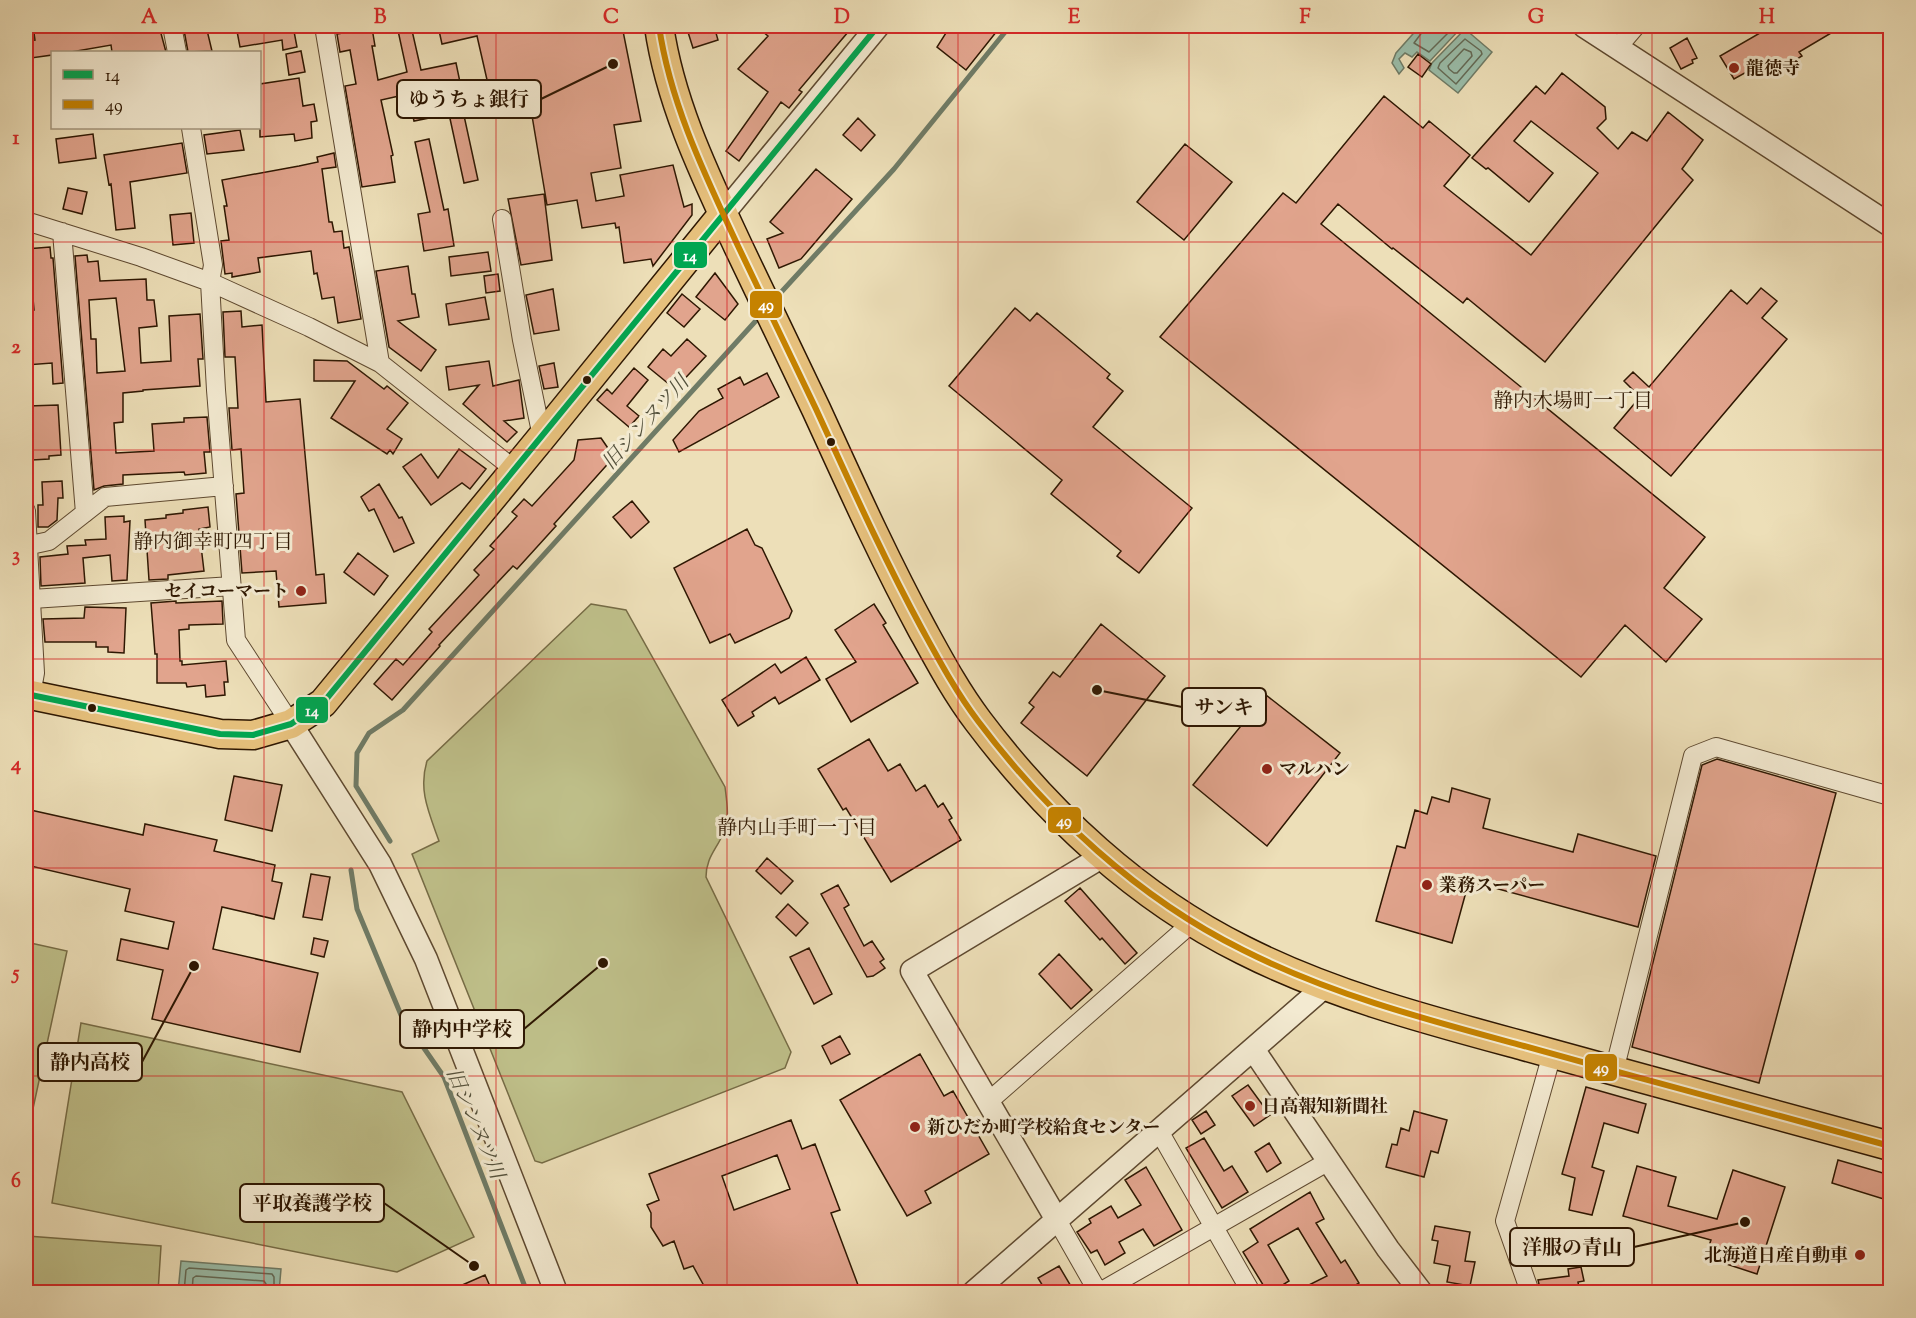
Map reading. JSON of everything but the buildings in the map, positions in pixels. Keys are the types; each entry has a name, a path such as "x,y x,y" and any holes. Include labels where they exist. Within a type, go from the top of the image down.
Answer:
{"main road":[{"path":"659,26 667,71 685,126 723,214 897,584 952,682 976,718 1034,788 1103,856 1193,922 1241,950 1324,987 1408,1015 1890,1146"},
{"path":"28,694 220,734 253,735 291,724 323,703 723,214"}],"street":[{"path":"172,26 177,51"},
{"path":"324,26 380,363"},
{"path":"723,214 878,26"},
{"path":"1584,26 1890,225"},
{"path":"1618,47 1636,26"},
{"path":"191,129 213,265 210,282 216,390 236,640 380,864 404,911 426,959 556,1293"},
{"path":"502,219 522,340 542,437"},
{"path":"26,221 141,257 210,282 309,327 380,363 515,470"},
{"path":"62,231 85,513"},
{"path":"27,546 48,541 105,497 224,486"},
{"path":"26,512 28,598 35,673 28,694"},
{"path":"28,598 232,586"},
{"path":"1614,1071 1694,756 1716,747 1890,796"},
{"path":"1103,856 912,971 1099,1293 1329,1161"},
{"path":"988,1102 1193,922"},
{"path":"974,1293 1324,987"},
{"path":"1253,1049 1388,1249 1422,1293"},
{"path":"1530,1293 1505,1221 1552,1054"},
{"path":"1159,1131 1251,1293"}],"green space":[{"path":"591,604 626,610 725,787 727,823 710,859 706,877 791,1052 785,1068 542,1163 535,1161 412,854 439,841 424,792 427,761"},
{"path":"26,942 67,951 26,1141"},
{"path":"81,1023 402,1092 474,1237 397,1272 52,1203"},
{"path":"27,1236 161,1246 158,1292 26,1292"}],"water":[{"path":"1420,26 1458,26 1461,28 1430,61 1417,52 1412,57 1405,53 1399,59 1404,68 1399,74 1392,63 1396,53"},
{"path":"1465,29 1492,52 1458,93 1429,70 1432,63"},
{"path":"181,1261 281,1269 279,1292 178,1292"}],"waterway":[{"name":"旧シンヌツ川","path":"774,300 894,169 1010,26"},
{"name":"旧シンヌツ川","path":"390,841 356,786 357,753 369,733 403,710 762,314"},
{"name":"旧シンヌツ川","path":"351,870 357,909 401,1015 444,1077 527,1292"}],"transit line":[{"name":"49","path":"659,26 671,83 701,165 867,520 922,629 948,676 978,721 1034,789 1097,851 1131,879 1204,929 1243,950 1311,980 1381,1005 1452,1026 1890,1146"},
{"name":"14","path":"26,694 220,734 253,735 291,724 323,703 878,26"}],"place":[{"name":"ゆうちょ銀行","path":"613,64"},
{"name":"龍徳寺","path":"1734,68"},
{"name":"セイコーマート","path":"301,591"},
{"name":"サンキ","path":"1097,690"},
{"name":"マルハン","path":"1267,769"},
{"name":"業務スーパー","path":"1427,885"},
{"name":"静内中学校","path":"603,963"},
{"name":"静内高校","path":"194,966"},
{"name":"日高報知新聞社","path":"1250,1106"},
{"name":"新ひだか町学校給食センター","path":"915,1127"},
{"name":"洋服の青山","path":"1745,1222"},
{"name":"北海道日産自動車","path":"1860,1255"},
{"name":"平取養護学校","path":"474,1266"}],"district":[{"name":"静内木場町一丁目","path":"1573,400"},
{"name":"静内御幸町四丁目","path":"213,541"},
{"name":"静内山手町一丁目","path":"797,827"}]}
